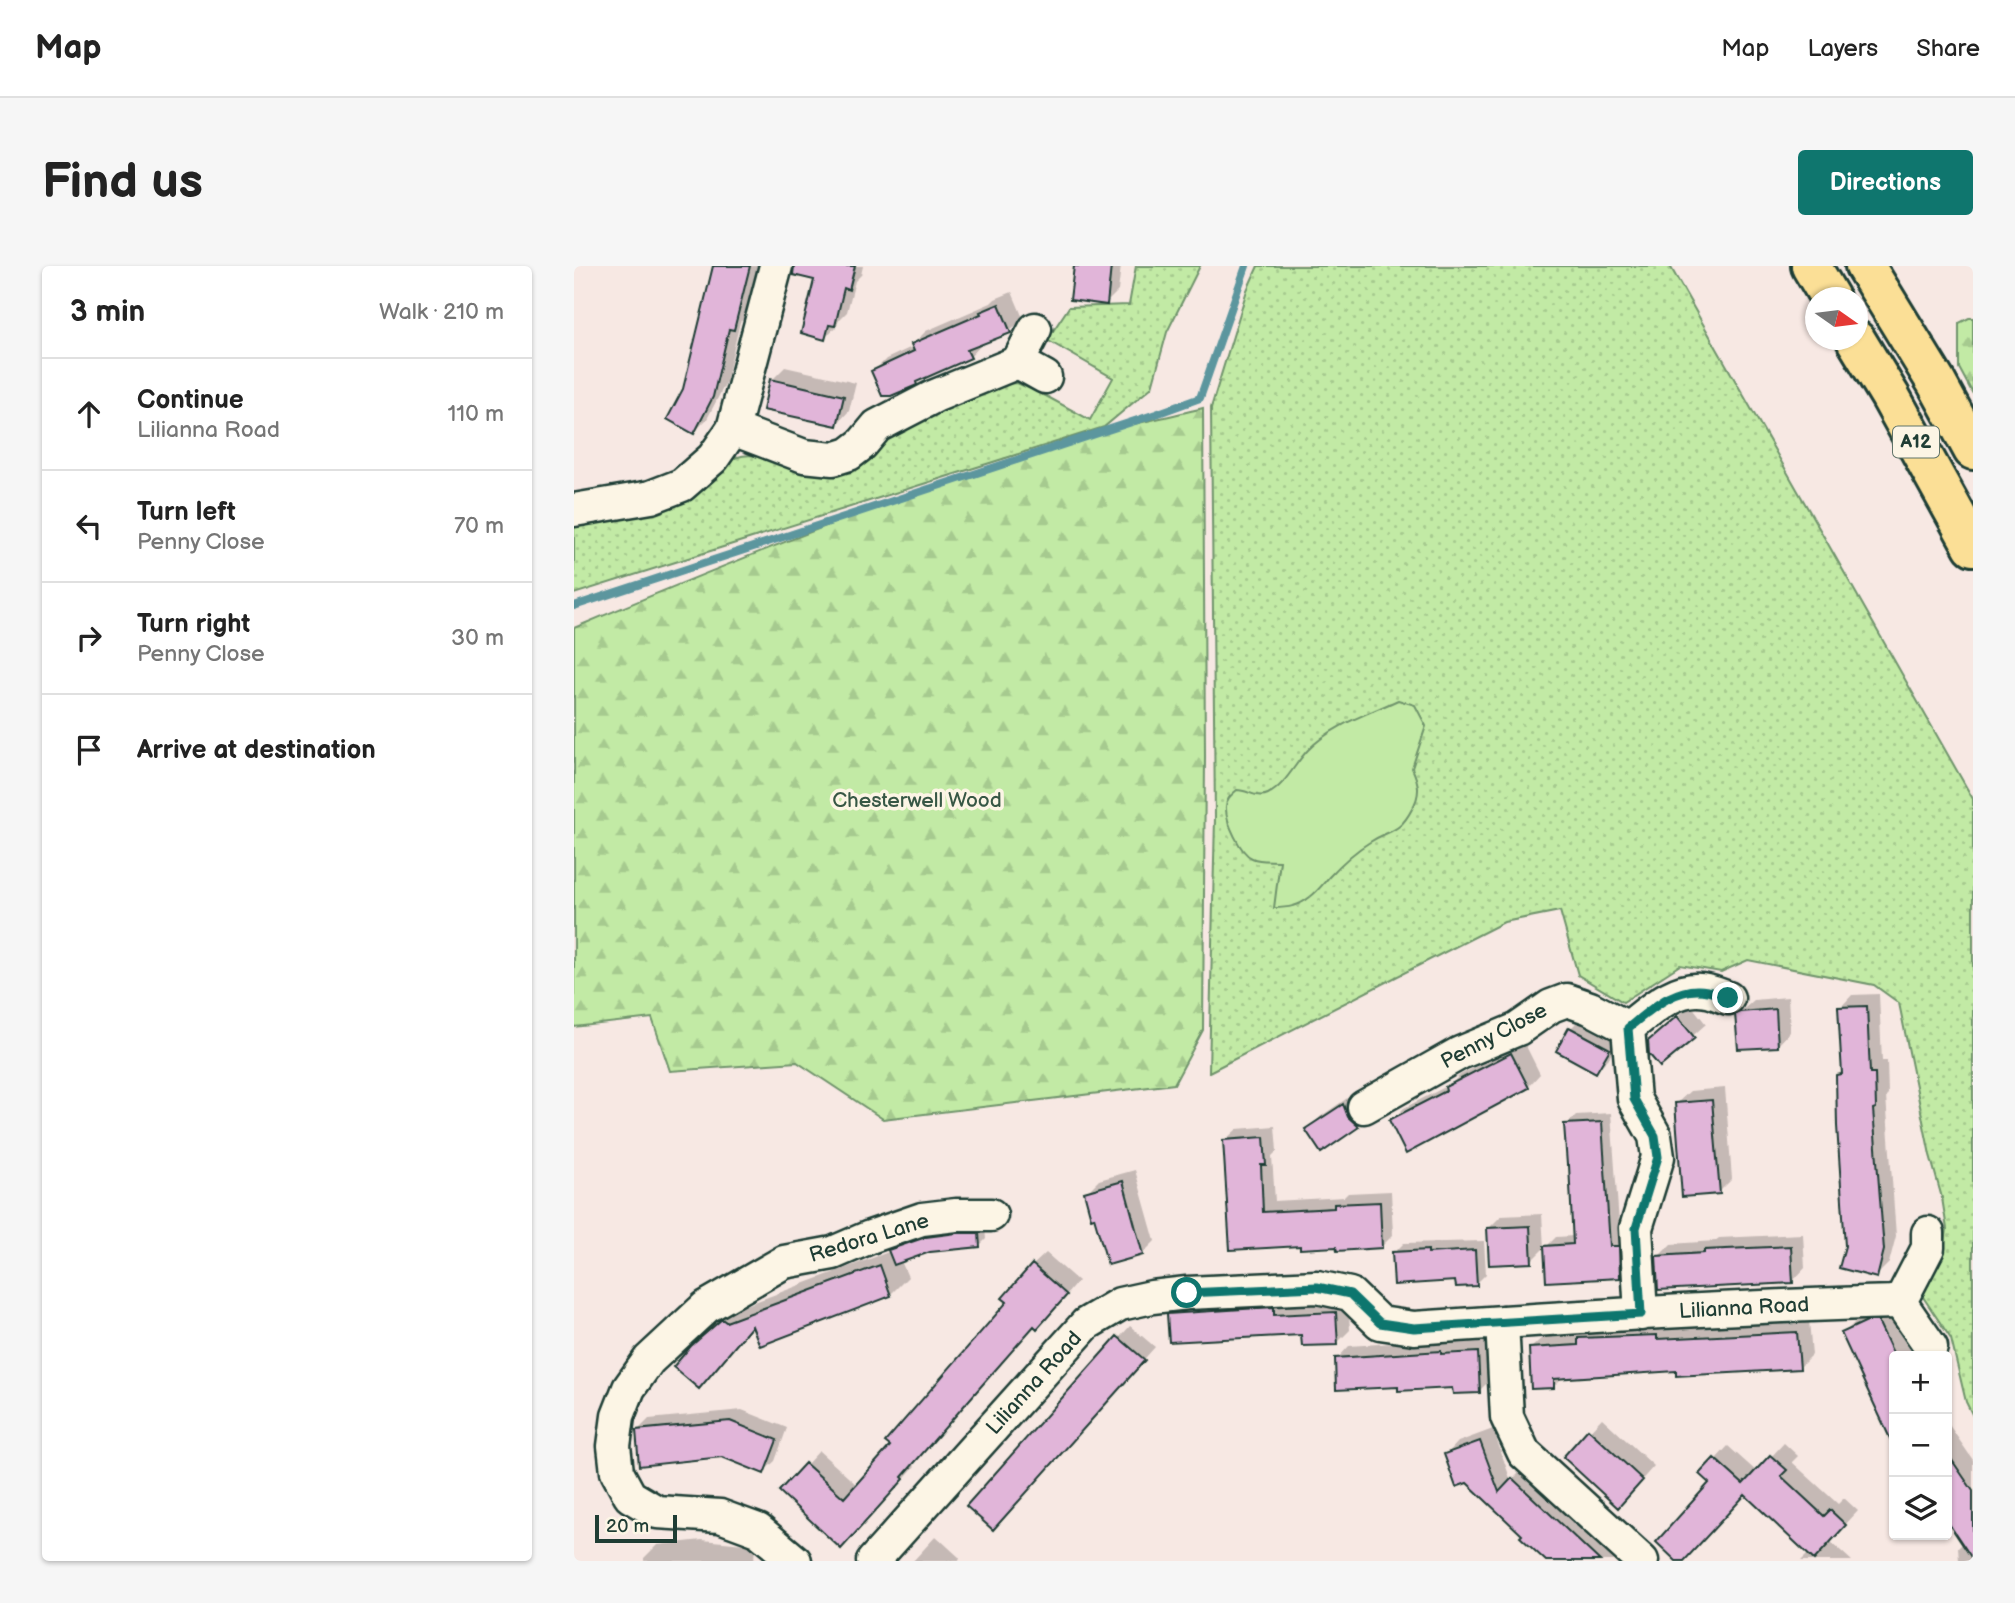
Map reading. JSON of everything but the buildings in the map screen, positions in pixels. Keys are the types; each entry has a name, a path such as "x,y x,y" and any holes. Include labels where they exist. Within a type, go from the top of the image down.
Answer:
{"highway":[{"path":"1811,266 1823,287"},
{"name":"A12","path":"1865,266 1937,382 1973,450"},
{"name":"A12","path":"1862,350 1973,546"}],"street":[{"path":"574,510 651,497 682,485 713,458 733,429 776,266"},
{"path":"733,429 804,456 833,458 849,454 862,444 877,426 935,397 1032,369 1035,329"},
{"path":"1641,1314 1636,1228 1658,1157 1655,1136 1634,1099 1628,1028 1655,1007 1685,990 1705,990 1728,998"},
{"name":"Penny Close","path":"1364,1107 1460,1053 1518,1029 1551,1006 1567,1000 1590,1008 1628,1028"},
{"name":"Redora Lane","path":"795,1561 758,1530 720,1516 657,1511 630,1496 617,1472 614,1446 618,1416 629,1388 649,1360 706,1307 784,1262 833,1253 922,1219 991,1215"},
{"path":"1928,1233 1927,1248 1900,1303 1931,1347"},
{"name":"Lilianna Road","path":"873,1561 1086,1324 1120,1304 1187,1293 1317,1287 1350,1294 1380,1323 1414,1328 1641,1314 1900,1303"},
{"path":"1502,1322 1507,1416 1524,1452 1642,1561"}],"green space":[{"path":"1136,266 1200,266 1167,332 1152,387 1104,427 574,594 574,524 738,457 763,457 802,471 828,474 901,429 1005,384 1017,383 1090,420 1113,378 1047,340 1069,307 1129,305"},
{"path":"1258,266 1670,266 1973,799 1973,1416 1966,1402 1951,1339 1921,1294 1944,1250 1947,1229 1899,1003 1874,985 1748,960 1721,972 1680,965 1623,1002 1578,975 1560,911 1504,922 1209,1072 1215,818 1211,408 1247,290"},
{"path":"1973,318 1973,394 1959,368 1959,323"},
{"name":"Chesterwell Wood","path":"1203,408 1203,1030 1174,1084 883,1119 797,1062 670,1071 652,1018 574,1027 574,628 767,549 897,500 1095,434"},
{"path":"1398,700 1415,705 1426,726 1412,768 1418,793 1415,804 1403,823 1354,854 1306,900 1293,906 1274,908 1280,861 1255,859 1247,855 1228,821 1227,800 1237,790 1268,794 1285,780 1318,741 1351,721"}],"waterway":[{"path":"574,606 1200,398 1246,266"}],"route":[{"path":"1187,1293 1317,1287 1350,1294 1380,1323 1414,1328 1641,1314 1636,1228 1658,1157 1655,1136 1634,1099 1628,1028 1655,1007 1685,990 1705,990 1728,998"}]}
